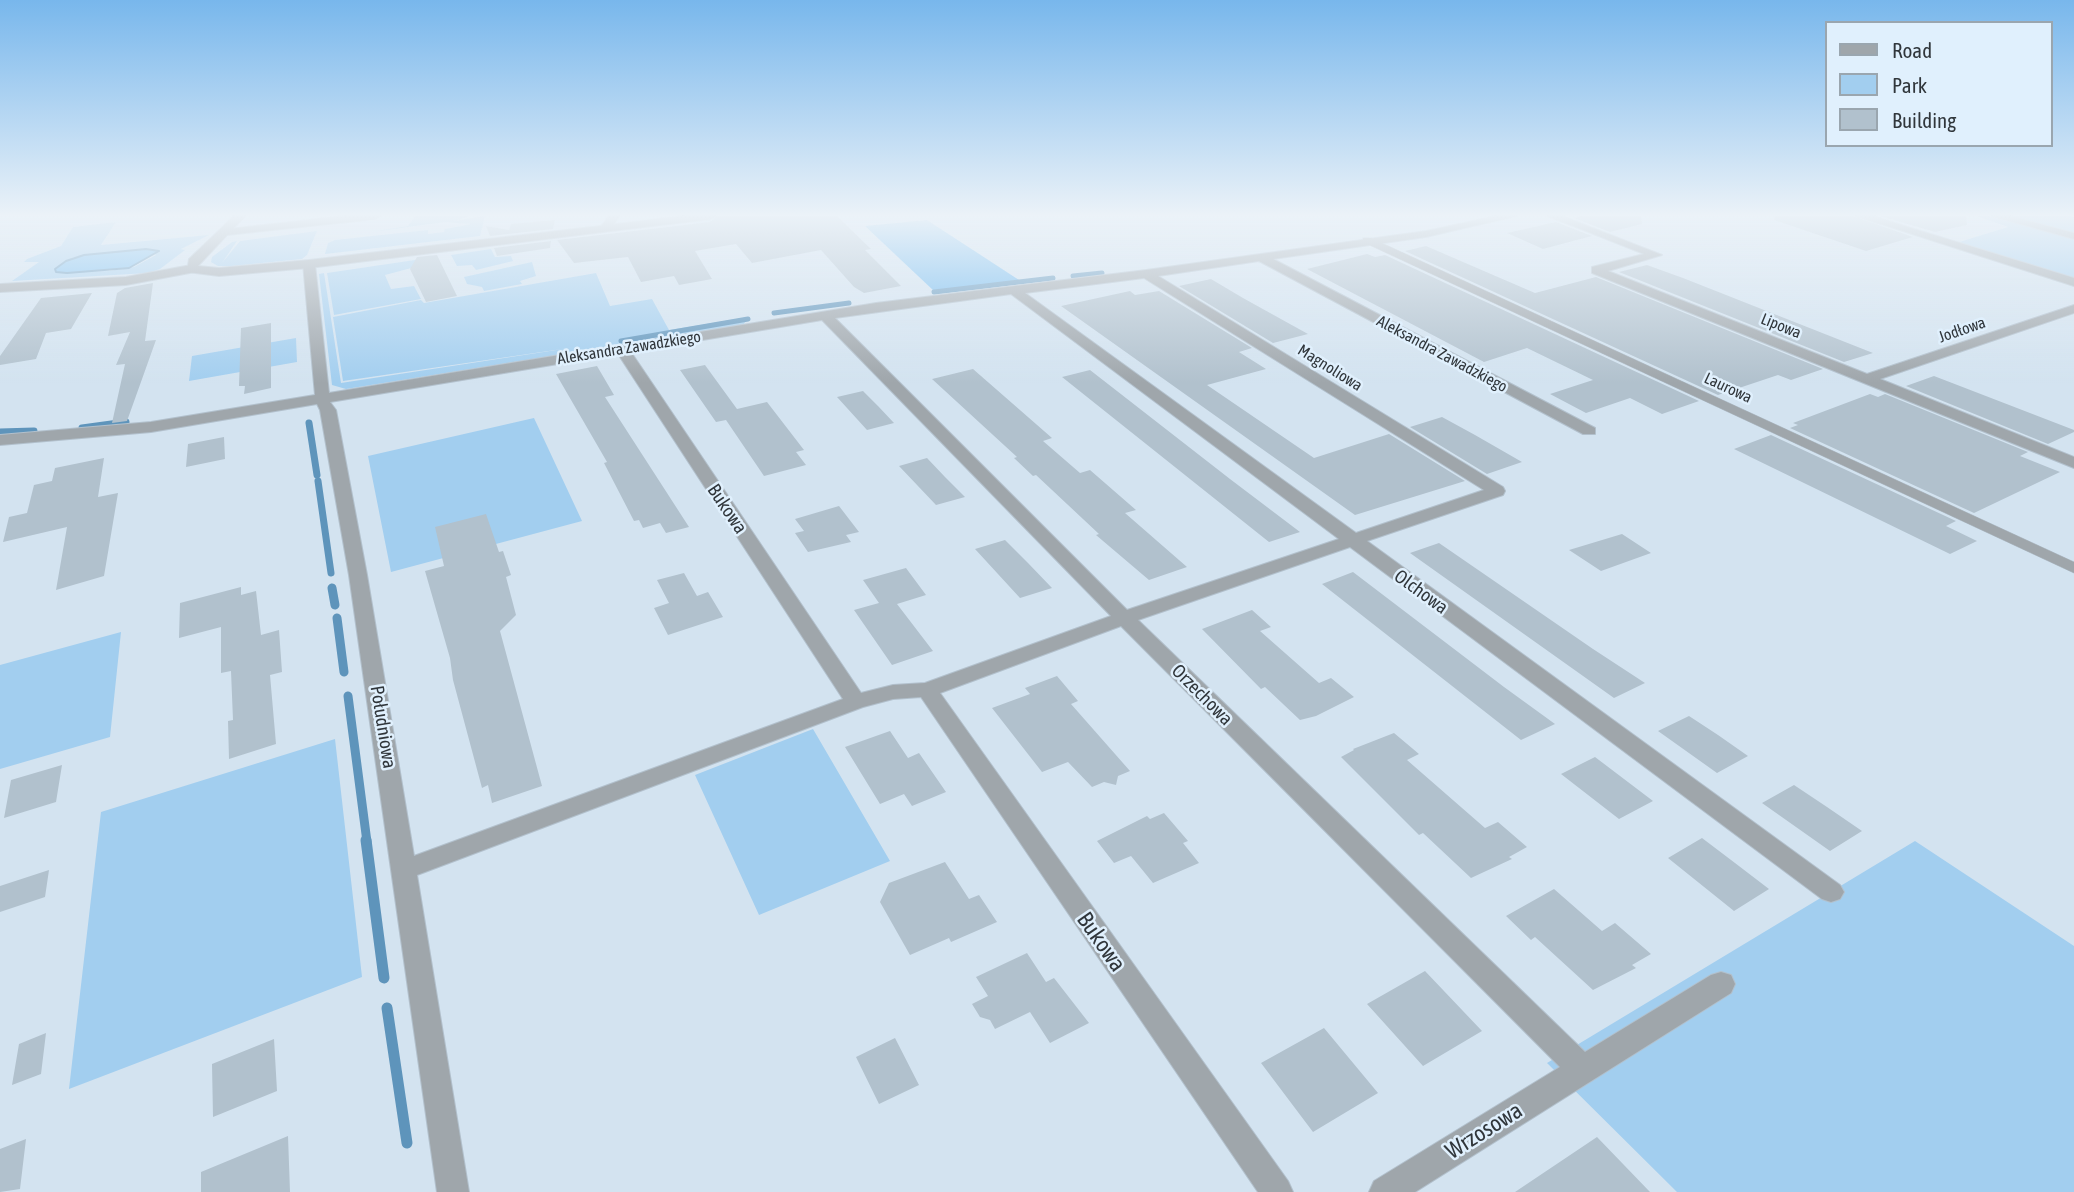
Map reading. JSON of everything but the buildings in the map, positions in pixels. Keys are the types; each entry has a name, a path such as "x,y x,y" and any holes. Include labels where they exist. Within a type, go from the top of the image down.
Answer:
{"street":[{"path":"0,288 126,281 177,272"},
{"name":"Południowa","path":"310,272 323,397 358,575 453,1192"},
{"name":"Aleksandra Zawadzkiego","path":"0,440 151,427 825,316 1162,272"},
{"name":"Aleksandra Zawadzkiego","path":"1287,272 1589,430"},
{"name":"Lipowa","path":"1600,272 2074,463"},
{"path":"2041,272 2074,282"},
{"name":"Magnoliowa","path":"1146,274 1497,491 1353,542"},
{"name":"Olchowa","path":"1013,290 1831,892"},
{"name":"Jodłowa","path":"1867,379 2072,311"},
{"name":"Orzechowa","path":"825,316 1124,618 1583,1070"},
{"name":"Bukowa","path":"622,349 856,702"},
{"path":"405,869 856,702 893,692 927,691 1124,618 1353,542"},
{"name":"Bukowa","path":"927,691 1277,1192"},
{"path":"1583,1070 1721,984"},
{"name":"Wrzosowa","path":"1385,1192 1583,1070"}],"lane":[{"name":"Laurowa","path":"1435,272 2074,568"}],"green space":[{"path":"25,272 152,272 148,273 12,281"},
{"path":"398,272 385,275 391,289 414,286 421,299 334,315 327,273"},
{"path":"488,272 535,272 536,276 520,281 522,284 484,291 482,287 467,284 464,277"},
{"path":"2053,272 2074,272 2074,278"},
{"path":"324,273 341,383 576,347 343,381 333,317 421,300 424,303 596,273 610,306 652,299 669,330 749,317 743,325 346,389 332,385 319,274"},
{"path":"296,338 297,362 189,381 192,356"},
{"path":"534,418 582,521 391,572 368,456"},
{"path":"121,632 110,737 0,769 0,665"},
{"path":"813,729 890,861 759,915 695,775"},
{"path":"335,739 362,977 69,1089 101,812"},
{"path":"1915,841 2074,946 2074,1192 1677,1192 1547,1063"}],"shaded area":[{"path":"913,272 1006,272 1019,280 934,291"}],"waterway":[{"path":"1073,276 1102,273"},
{"path":"934,292 1053,278"},
{"path":"774,313 849,303"},
{"path":"621,341 748,319"},
{"path":"82,428 126,422"},
{"path":"309,423 317,475"},
{"path":"0,432 34,431"},
{"path":"318,481 331,573"},
{"path":"332,588 335,605"},
{"path":"337,618 344,672"},
{"path":"348,696 367,842"},
{"path":"366,840 384,978"},
{"path":"387,1008 407,1143"}]}
